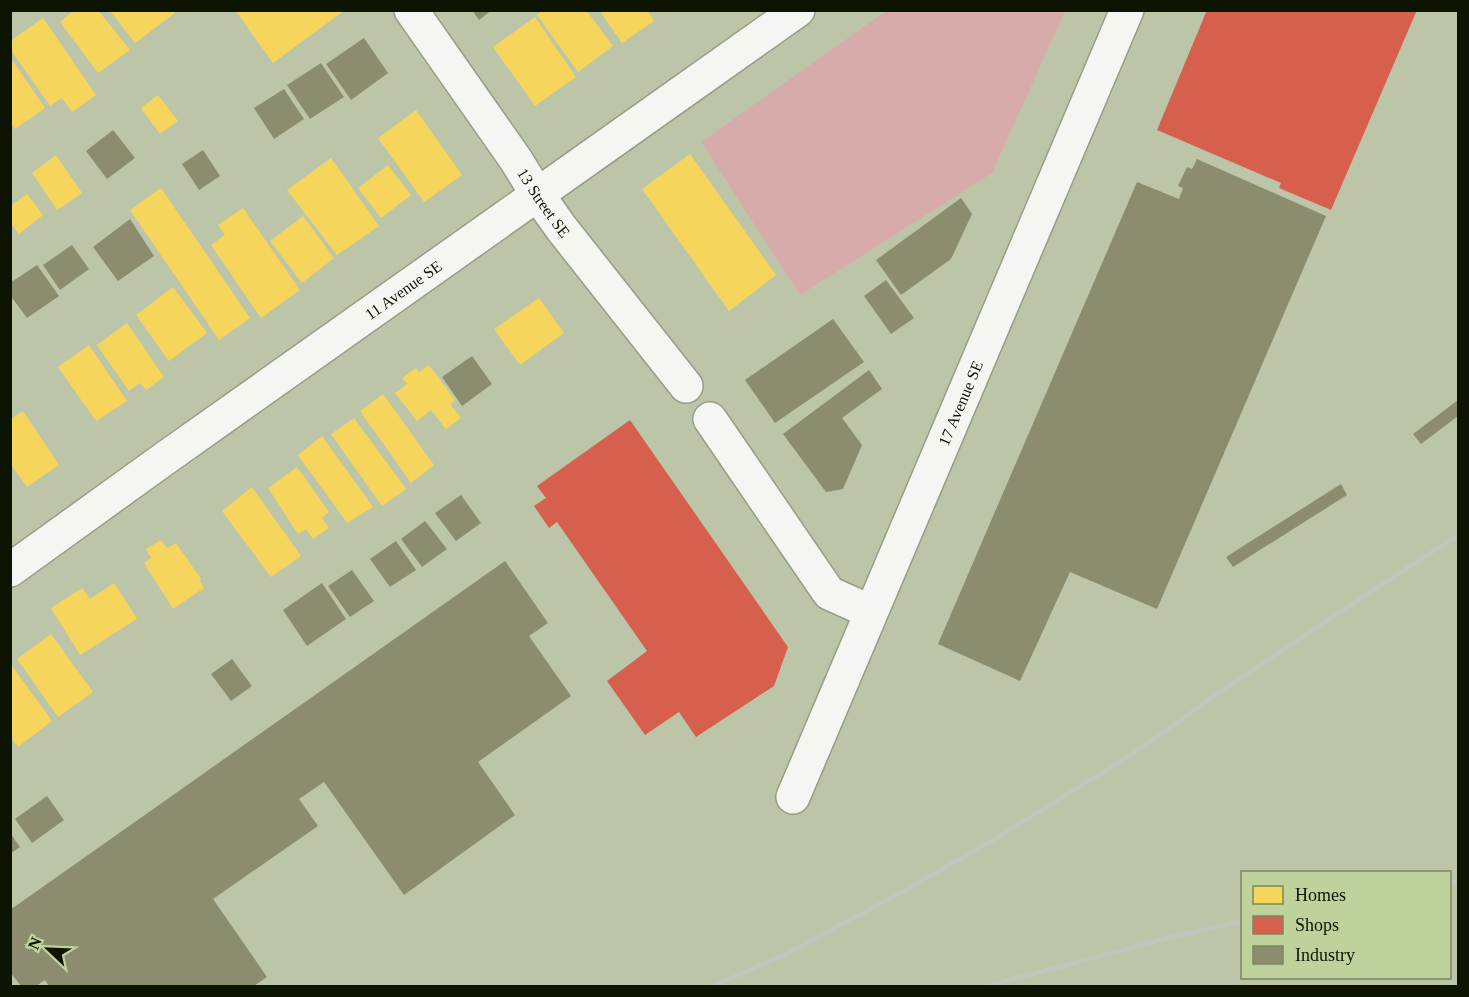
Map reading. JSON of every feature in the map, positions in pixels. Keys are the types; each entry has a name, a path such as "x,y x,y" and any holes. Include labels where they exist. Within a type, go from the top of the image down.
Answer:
{"street":[{"name":"13 Street SE","path":"411,10 562,229 686,386"},
{"name":"11 Avenue SE","path":"10,570 798,10"},
{"name":"17 Avenue SE","path":"793,797 1127,10"},
{"path":"710,419 829,593 871,612"}],"shaded area":[{"path":"886,11 1065,11 992,173 800,295 701,142"}],"building: Homes":[{"path":"74,10 98,10 130,50 98,73 60,22"},
{"path":"109,10 173,10 175,13 135,43"},
{"path":"235,10 345,10 273,63"},
{"path":"543,10 586,10 613,46 578,72 537,15"},
{"path":"599,10 647,10 654,21 622,43"},
{"path":"535,17 576,77 535,106 493,47"},
{"path":"43,18 96,95 72,112 62,98 50,106 10,49 10,41"},
{"path":"10,57 45,108 15,129 10,122"},
{"path":"158,95 178,121 160,134 141,108"},
{"path":"416,110 462,175 424,202 378,138"},
{"path":"690,154 776,275 729,311 642,189"},
{"path":"56,155 82,193 57,210 32,173"},
{"path":"331,158 379,226 337,255 287,190"},
{"path":"388,165 411,195 381,218 358,188"},
{"path":"161,188 250,318 219,340 130,210"},
{"path":"27,194 43,215 19,234 10,222 10,206"},
{"path":"243,208 300,290 261,318 211,245 225,235 218,225"},
{"path":"303,216 334,258 302,283 270,241"},
{"path":"173,287 207,333 169,361 136,315"},
{"path":"539,298 564,333 520,365 494,329"},
{"path":"127,323 164,377 146,390 140,383 129,391 97,345"},
{"path":"89,345 127,401 96,421 58,367"},
{"path":"429,365 455,400 450,404 461,418 446,429 431,410 417,421 395,393 407,384 402,378 416,368 419,372"},
{"path":"383,394 434,465 411,483 360,411"},
{"path":"23,411 59,465 27,487 10,463 10,419"},
{"path":"354,418 406,489 382,506 331,434"},
{"path":"322,436 373,507 347,523 298,455"},
{"path":"297,467 329,512 322,518 329,528 313,539 306,529 298,534 268,488"},
{"path":"252,487 301,556 271,577 222,511"},
{"path":"161,540 167,548 176,543 201,579 204,588 173,609 144,563 151,558 146,549"},
{"path":"114,583 137,619 80,655 51,608 82,588 90,599"},
{"path":"51,634 93,692 58,717 17,659"},
{"path":"10,663 52,721 18,747 10,737"}],"building: Shops":[{"path":"1207,10 1417,10 1331,210 1279,188 1281,183 1157,130"},
{"path":"630,420 788,647 774,686 696,737 679,712 645,735 607,681 647,651 557,522 549,528 534,506 546,498 537,486"}],"building: Industry":[{"path":"472,10 492,10 479,20"},
{"path":"364,38 388,73 351,100 326,64"},
{"path":"321,63 344,97 310,119 287,85"},
{"path":"284,89 304,119 274,139 254,108"},
{"path":"113,130 135,158 107,179 86,151"},
{"path":"203,150 220,176 199,190 182,164"},
{"path":"1197,159 1326,216 1157,609 1070,572 1020,681 938,644 1137,182 1179,199 1183,188 1178,186 1187,167 1192,169"},
{"path":"961,198 972,214 951,259 901,295 876,260"},
{"path":"130,219 154,256 118,281 93,247"},
{"path":"72,245 89,269 60,290 43,265"},
{"path":"37,265 59,296 27,318 10,295 10,283"},
{"path":"886,280 914,318 891,334 864,296"},
{"path":"833,319 864,362 775,423 745,380"},
{"path":"472,356 492,384 462,406 442,377"},
{"path":"869,370 882,389 842,418 862,445 843,489 826,492 783,434"},
{"path":"1458,400 1458,416 1421,444 1413,434"},
{"path":"1341,484 1347,495 1233,567 1226,557"},
{"path":"461,495 481,523 456,541 435,513"},
{"path":"425,521 447,549 422,567 401,539"},
{"path":"396,541 416,570 390,587 370,559"},
{"path":"505,561 548,623 529,636 571,696 478,762 515,815 404,895 324,782 299,799 318,826 213,899 267,977 254,986 49,986 45,980 36,986 21,986 10,972 10,910"},
{"path":"352,570 374,601 350,617 328,586"},
{"path":"322,583 346,619 307,646 283,610"},
{"path":"232,659 252,686 231,701 211,674"},
{"path":"47,796 64,820 32,843 15,819"},
{"path":"10,833 20,847 10,854"}],"railway":[{"path":"713,986 788,953 993,840 1134,753 1234,682 1458,535"},
{"path":"1451,883 1458,882"},
{"path":"987,986 1241,921"}]}
